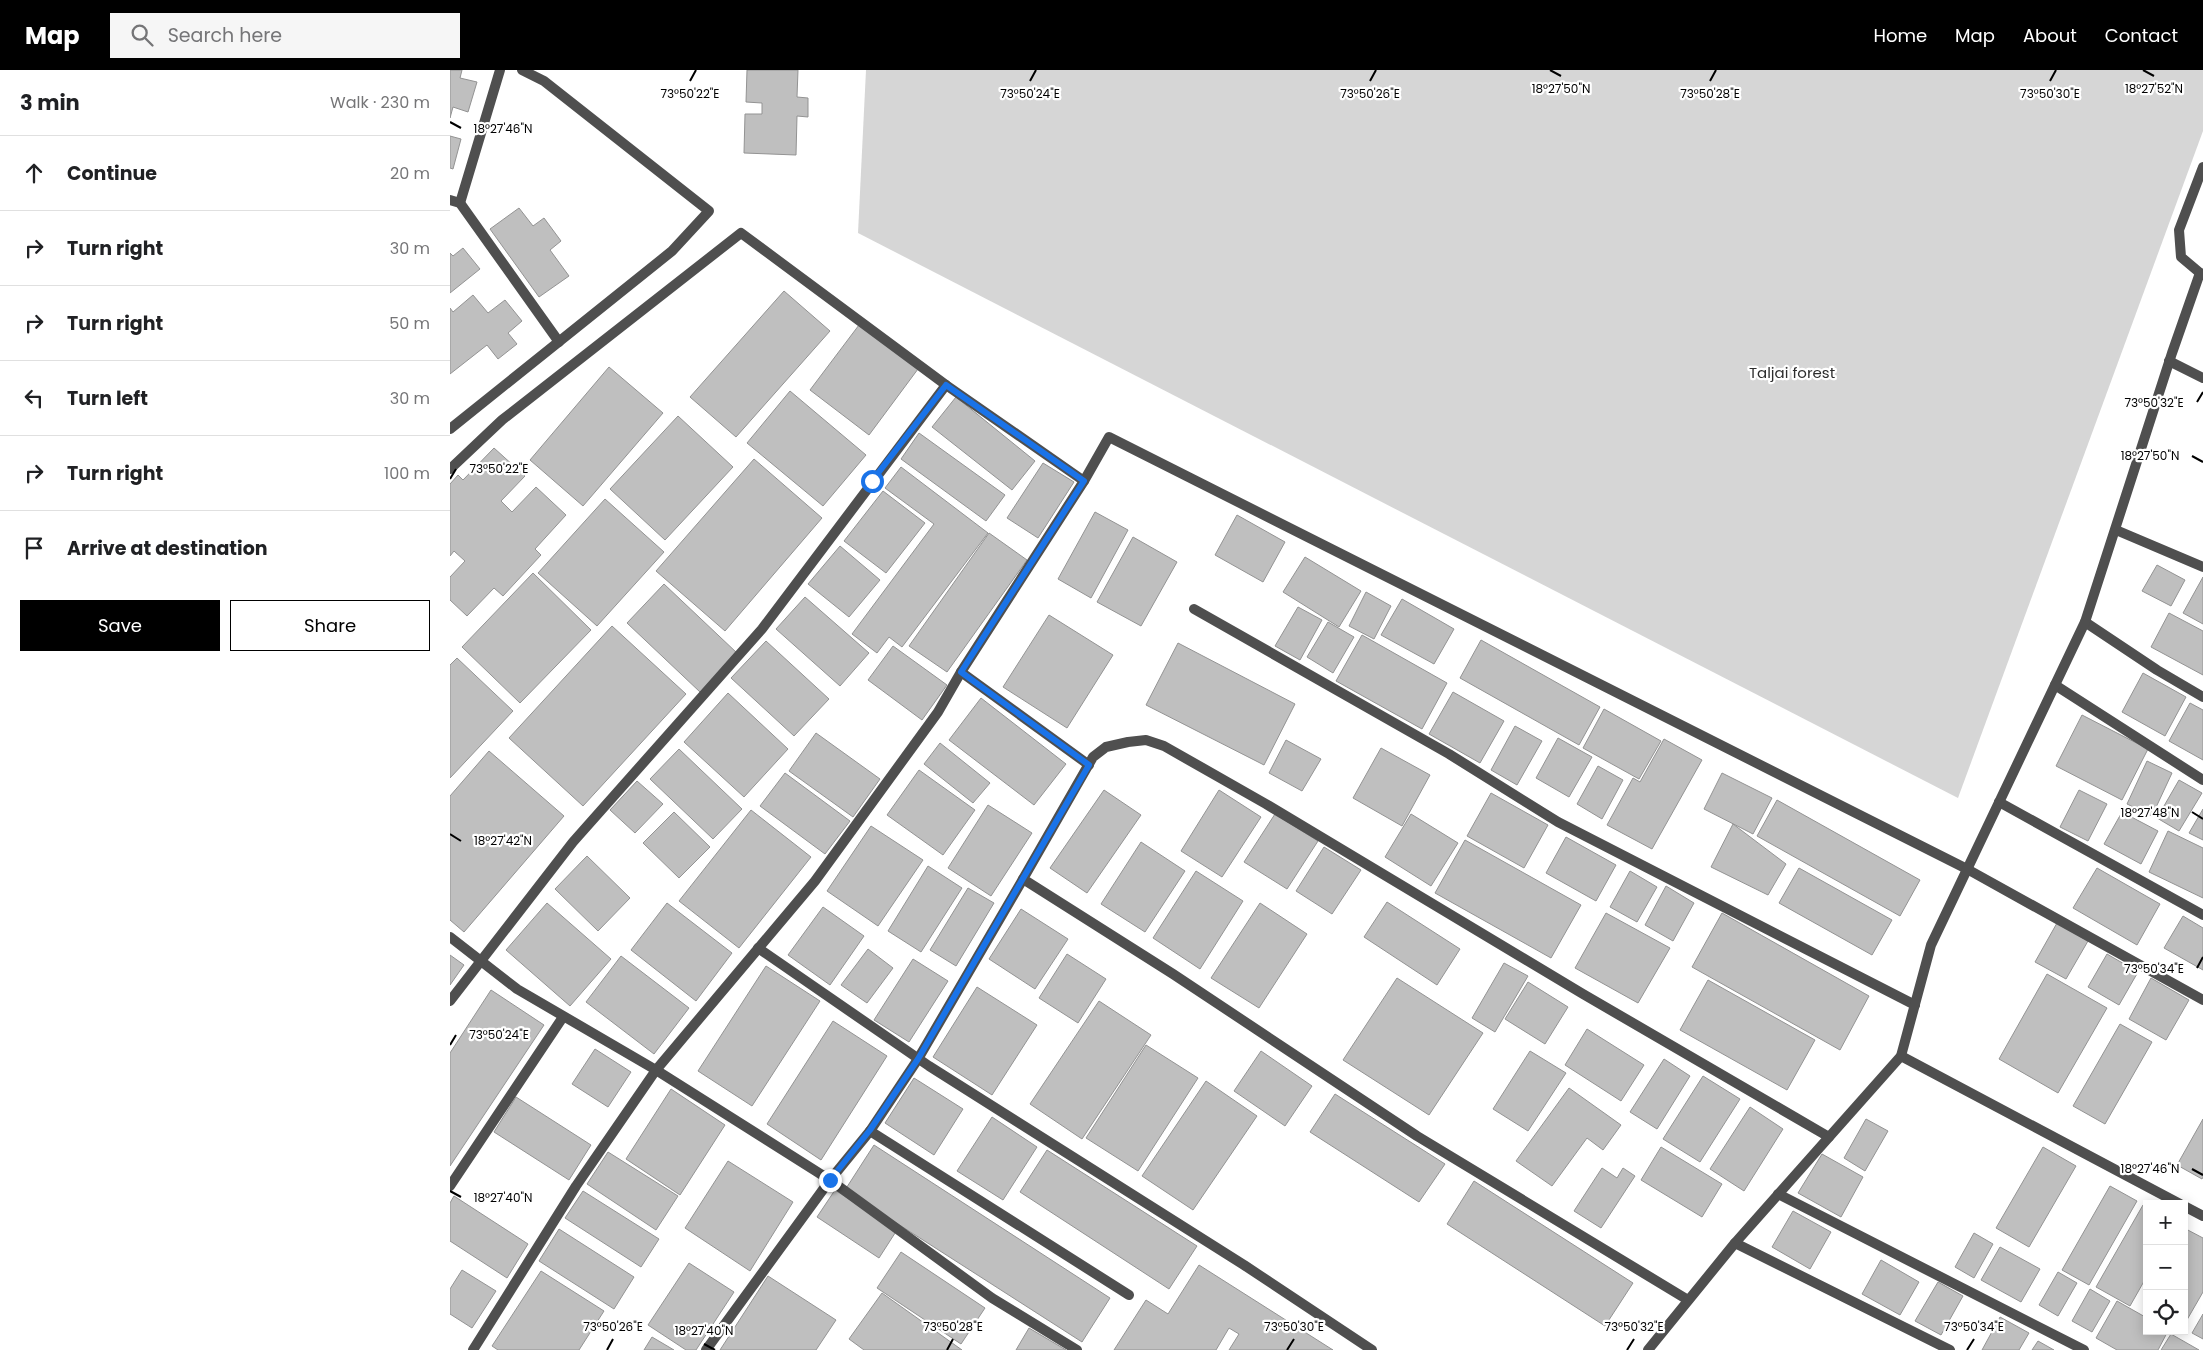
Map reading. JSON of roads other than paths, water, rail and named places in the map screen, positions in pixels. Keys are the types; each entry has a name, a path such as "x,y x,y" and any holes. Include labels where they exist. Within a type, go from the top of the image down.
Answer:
{"street":[{"path":"500,70 455,202 559,342"},
{"path":"450,429 672,251 709,211 544,82 522,70"},
{"path":"1648,1350 1735,1243 1901,1056 1931,945 2085,622 2169,361 2202,274 2181,257 2179,230 2203,167"},
{"path":"450,469 502,420 741,233 946,385 1084,481"},
{"path":"2169,361 2203,378"},
{"path":"450,1001 572,842 762,629 946,385"},
{"path":"473,1350 576,1186 656,1070 816,881 938,712 961,672 1084,481 1109,437 1967,869 2203,1000"},
{"path":"2116,530 2203,567"},
{"path":"1194,610 1449,754 1558,822 1915,1005"},
{"path":"2085,622 2157,670 2203,697"},
{"path":"961,672 1089,765"},
{"path":"2055,685 2203,780"},
{"path":"706,1350 830,1180 870,1130 918,1059 1093,757 1106,746 1146,740 1164,746 1309,829 1583,994 1829,1137"},
{"path":"1999,802 2203,915"},
{"path":"1023,880 1173,974 1417,1136 1688,1300"},
{"path":"450,937 517,989 656,1070 830,1180 992,1298 1077,1350"},
{"path":"758,948 918,1059 1244,1265 1372,1350"},
{"path":"450,1186 563,1017"},
{"path":"1901,1056 2172,1200"},
{"path":"870,1130 1129,1295"},
{"path":"1778,1194 2084,1350"},
{"path":"2188,1208 2203,1216"},
{"path":"1735,1243 1950,1350"}],"park label":[{"name":"Taljai forest","path":"1792,372"}]}
